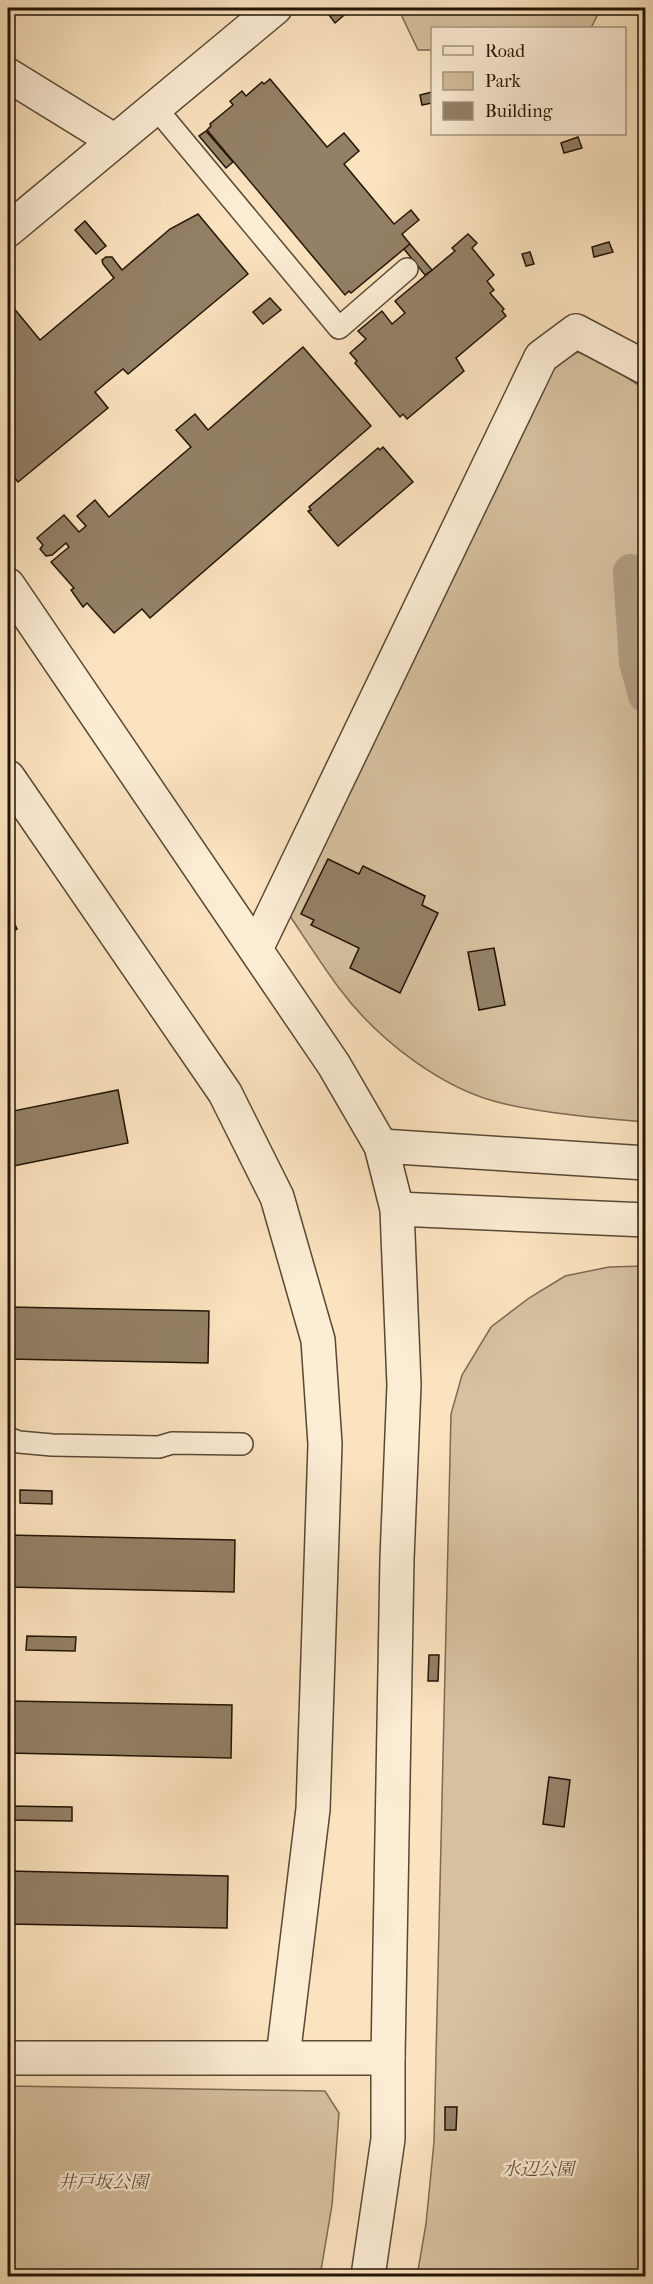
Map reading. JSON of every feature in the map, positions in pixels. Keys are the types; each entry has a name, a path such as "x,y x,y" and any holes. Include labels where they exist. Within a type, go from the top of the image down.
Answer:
{"street":[{"path":"8,230 275,8"},
{"path":"8,75 115,141"},
{"path":"256,949 541,357 576,331 645,368"},
{"path":"8,585 334,1065 381,1146 397,1209 404,1385 397,1558 388,2139 368,2277"},
{"path":"8,777 225,1093 277,1197 318,1340 324,1444 313,1809 283,2057"},
{"path":"381,1146 645,1162"},
{"path":"397,1209 645,1220"},
{"path":"8,2058 388,2058"}],"lane":[{"path":"155,107 339,328 407,269"},
{"path":"8,1438 19,1442 88,1446 159,1447 172,1443 242,1443"}],"green space":[{"path":"398,8 601,8 592,27 431,27 431,50 418,50"},
{"path":"578,352 611,367 646,390 645,1122 557,1113 505,1104 481,1097 435,1075 392,1043 354,1007 290,916 552,365"},
{"name":"水辺公園","path":"645,1266 645,2276 417,2276 426,2224 434,2142 451,1414 462,1375 491,1327 529,1298 565,1276 609,1267"},
{"name":"井戸坂公園","path":"8,2086 325,2091 339,2113 332,2205 320,2276 8,2276"}],"building":[{"path":"338,8 351,9 335,23 329,15"},
{"path":"270,79 327,147 344,133 359,151 344,164 394,224 411,210 419,220 402,234 410,244 351,293 349,291 345,295 207,130 210,124 233,105 230,101 242,91 246,96 262,82 264,84"},
{"path":"431,92 431,103 422,105 420,95"},
{"path":"206,131 233,162 226,168 199,136"},
{"path":"578,137 582,148 564,153 561,143"},
{"path":"198,214 248,274 128,374 123,369 95,392 108,408 18,482 8,470 8,301 40,340 114,278 102,260 112,257 122,270 170,229"},
{"path":"85,221 106,246 96,254 75,230"},
{"path":"468,234 477,243 472,248 494,275 487,281 494,290 490,293 504,309 502,311 506,316 456,358 464,371 407,419 403,414 400,417 355,363 357,361 350,353 366,339 358,331 382,311 392,324 405,313 395,301 455,251 452,248"},
{"path":"609,242 613,252 594,257 592,247"},
{"path":"410,244 432,270 425,275 404,249"},
{"path":"530,252 534,264 526,266 522,254"},
{"path":"270,298 281,310 263,324 253,312"},
{"path":"303,347 371,426 150,618 142,609 114,633 87,603 83,607 71,590 74,588 51,562 69,547 66,543 52,555 46,556 40,549 43,545 37,538 64,515 79,532 86,526 77,516 95,500 109,517 191,447 176,430 195,414 208,430"},
{"path":"383,447 413,482 338,546 308,511 311,510 309,507 378,448 380,450"},
{"path":"328,859 359,874 363,866 425,896 422,905 438,913 400,993 350,968 359,948 311,925 314,920 301,914"},
{"path":"8,908 17,929 8,933"},
{"path":"494,948 505,1005 479,1010 468,952"},
{"path":"118,1090 128,1143 8,1167 8,1112"},
{"path":"8,1307 209,1311 208,1363 8,1359"},
{"path":"20,1490 52,1491 52,1504 20,1503"},
{"path":"8,1535 235,1540 234,1592 8,1587"},
{"path":"27,1636 76,1637 75,1651 26,1650"},
{"path":"429,1655 439,1655 438,1681 428,1681"},
{"path":"8,1701 232,1705 231,1758 8,1753"},
{"path":"549,1777 570,1780 564,1827 543,1824"},
{"path":"8,1806 72,1807 72,1821 8,1820"},
{"path":"8,1871 228,1876 227,1928 8,1924"},
{"path":"445,2107 457,2107 456,2130 445,2130"}],"waterway":[{"path":"631,572 637,662 646,695"}]}
